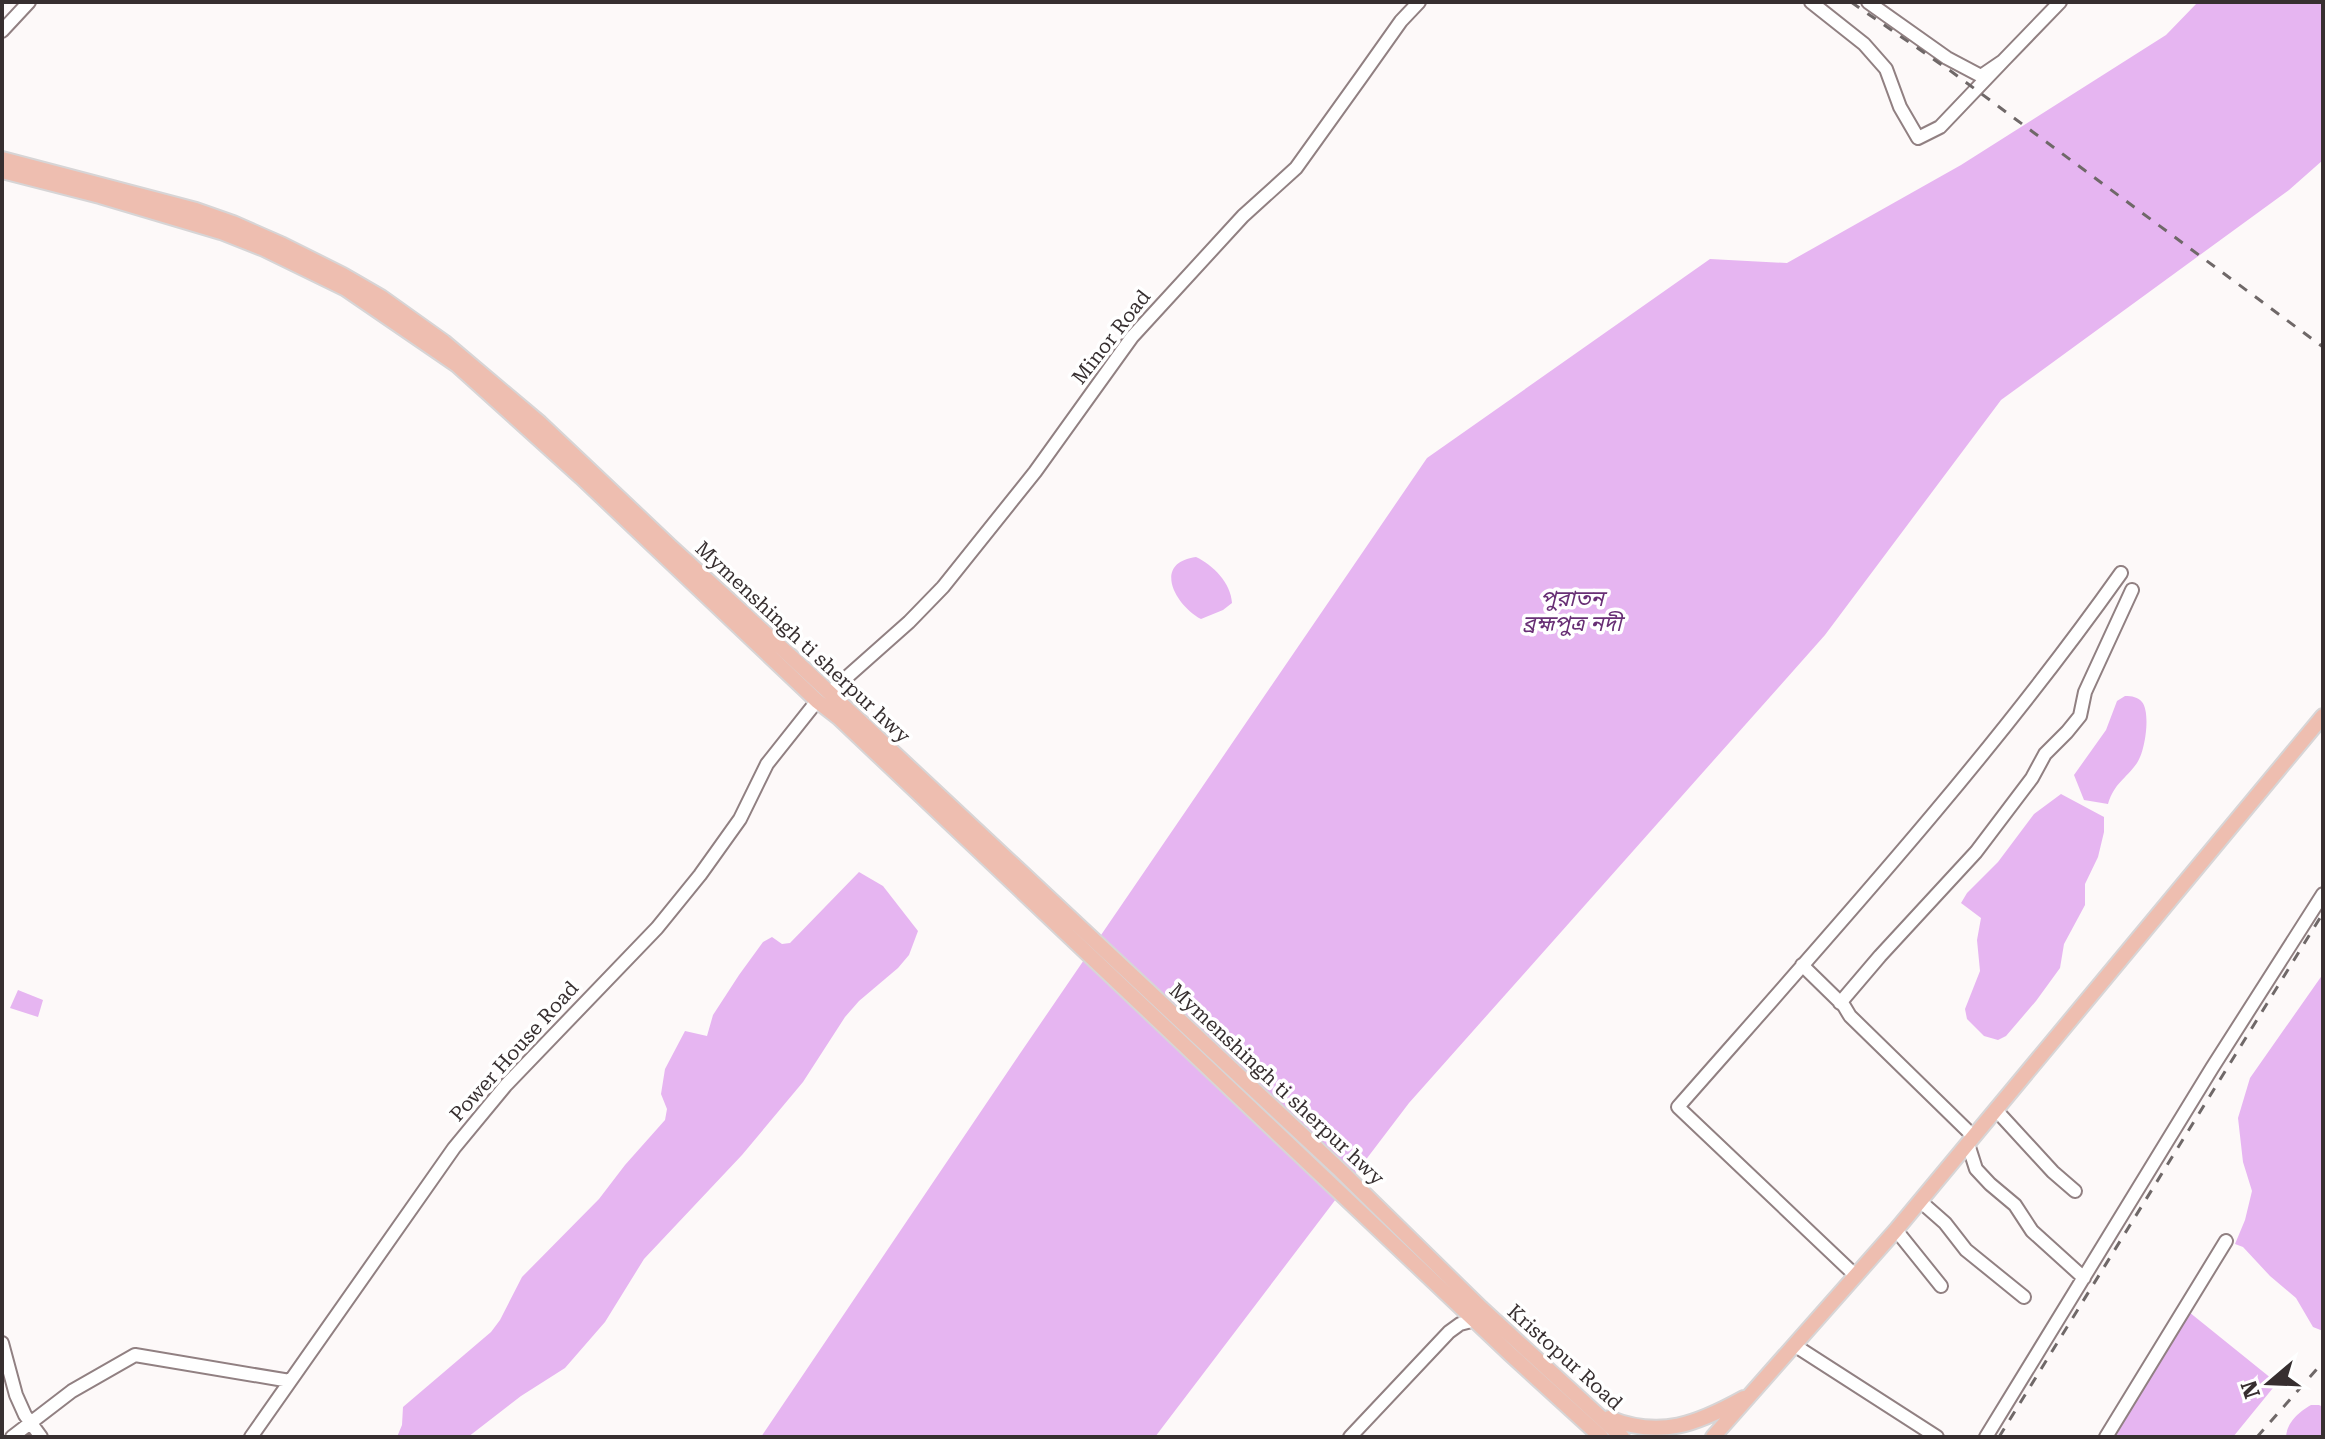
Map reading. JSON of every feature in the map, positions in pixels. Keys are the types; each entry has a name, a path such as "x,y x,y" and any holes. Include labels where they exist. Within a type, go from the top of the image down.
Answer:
{"main road":[{"name":"Mymenshingh ti sherpur hwy","path":"2,159 196,210 233,223 283,245 381,297 463,357 540,423 823,697"},
{"name":"Mymenshingh ti sherpur hwy","path":"2,171 221,232 264,249 346,289 457,365 843,714 1476,1315"},
{"path":"1713,1437 1896,1230 2323,716"},
{"name":"Kristopur Road","path":"1476,1315 1622,1437"},
{"name":"Kristopur Road","path":"1476,1315 1601,1437"},
{"path":"1598,1414 1634,1427 1674,1427 1707,1418 1755,1392"}],"street":[{"path":"2,31 29,2"},
{"name":"Minor Road","path":"823,697 909,622 943,587 1035,472 1132,337 1243,216 1296,168 1401,21 1419,2"},
{"path":"1811,2 1864,44 1886,69 1900,107 1918,138 1940,127 2060,2"},
{"path":"1868,2 1947,58 1981,76 2003,61"},
{"path":"1856,1276 1678,1107 1978,762 2121,573"},
{"path":"1840,1003 1976,852 2032,778 2045,754 2080,716 2085,692 2132,590"},
{"name":"Power House Road","path":"251,1437 454,1148 506,1085 657,928 740,819 767,764 823,697"},
{"path":"1986,1437 2212,1068 2323,894"},
{"path":"1802,965 1971,1140 1976,1169 2015,1205 2032,1231 2084,1278"},
{"path":"1996,1110 2053,1172 2075,1191"},
{"path":"1920,1201 1945,1223 1966,1250 2024,1297"},
{"path":"1896,1230 1941,1286"},
{"path":"2106,1437 2226,1241"},
{"path":"1350,1437 1449,1332 1476,1315"},
{"path":"2,1343 16,1395 25,1415 41,1437"},
{"path":"1794,1345 1937,1437"},
{"path":"12,1437 72,1391 135,1355 290,1381"}],"water":[{"name":"পুরাতন ব্রহ্মপুত্র নদী","path":"2198,2 2323,2 2323,160 2289,190 2001,400 1825,635 1409,1103 1155,1437 761,1437 1427,458 1710,259 1787,263 1961,165 2166,35"},
{"path":"1196,557 1220,576 1228,588 1232,603 1201,619 1176,595 1171,576 1175,567"},
{"path":"2125,696 2139,699 2145,707 2146,732 2140,758 2117,786 2108,804 2084,800 2074,775 2106,730 2117,701"},
{"path":"2061,794 2104,817 2098,857 2085,884 2085,905 2064,944 2060,968 2036,1001 2006,1036 1998,1040 1984,1036 1967,1019 1965,1009 1980,971 1977,940 1981,918 1961,903 1998,862 2034,814"},
{"path":"859,872 883,886 918,931 909,955 845,1017 803,1082 742,1155 644,1259 605,1322 565,1368 521,1396 468,1437 397,1437 402,1425 403,1407 491,1332 522,1277 599,1199 665,1120 667,1109 661,1094 665,1069 685,1031 707,1036 713,1015 763,942 772,937 782,944 790,943"},
{"path":"2323,974 2323,1331 2313,1327 2296,1298 2243,1247 2235,1244 2252,1191 2243,1162 2238,1118 2250,1078"},
{"path":"18,990 43,1000 38,1017 10,1008"},
{"path":"2189,1312 2277,1383 2233,1437 2115,1437"},
{"path":"2311,1405 2323,1407 2323,1437 2286,1437 2294,1418"}],"railway":[{"path":"1851,2 1952,72 2323,347"},
{"path":"1999,1437 2323,913"},
{"path":"2257,1437 2323,1362"}]}
